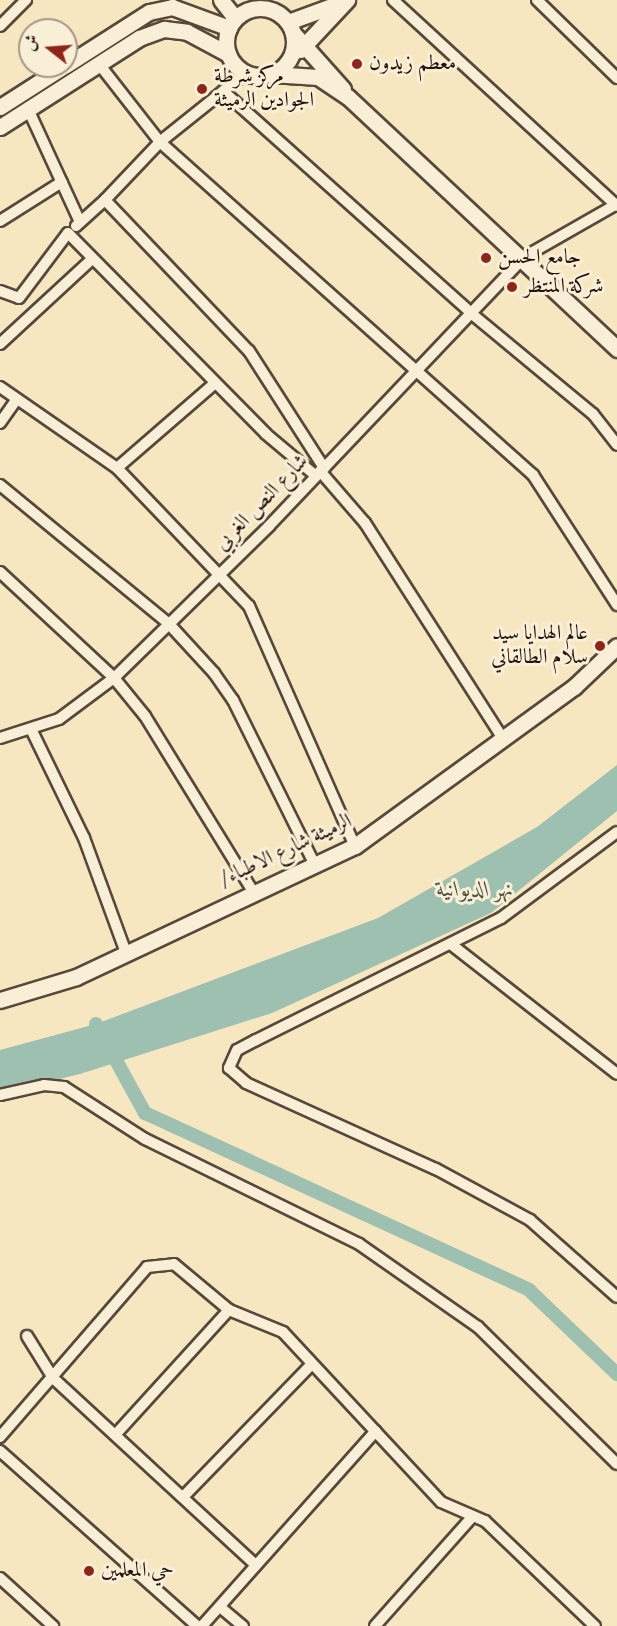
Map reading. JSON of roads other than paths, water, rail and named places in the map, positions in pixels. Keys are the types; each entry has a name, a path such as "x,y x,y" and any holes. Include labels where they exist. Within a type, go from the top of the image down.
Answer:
{"main road":[{"path":"78,57 165,0"},
{"path":"221,0 232,23 228,54"},
{"path":"290,27 346,0"},
{"path":"271,74 306,44 346,0"},
{"path":"232,23 251,9 264,4 306,44 348,97"},
{"path":"149,12 172,7 232,23"},
{"path":"289,60 290,27"},
{"path":"0,127 99,64 164,29 187,32 228,54 246,73 318,77 348,97 524,257 617,349"},
{"path":"0,107 45,78"},
{"name":"/الرميثة شارع الاطباء","path":"0,1000 76,977 124,950 252,890 356,846 574,687 617,646"}],"street":[{"path":"0,26 26,0"},
{"path":"393,0 617,205"},
{"path":"537,0 617,78"},
{"path":"99,64 160,142 414,372 532,475 617,605"},
{"path":"0,291 19,298 68,233 105,200 160,142 246,73"},
{"path":"223,91 472,314 593,414 617,444"},
{"path":"28,109 80,222"},
{"path":"0,221 62,182"},
{"path":"105,200 249,351 320,472"},
{"name":"شارع النص الغربي","path":"0,738 32,730 59,719 114,678 320,472 524,257 617,205"},
{"path":"68,233 91,260 215,383 320,472 365,523 503,739"},
{"path":"0,344 91,260"},
{"path":"117,468 215,383"},
{"path":"0,387 16,400 51,418 117,468 221,573 249,606 356,846"},
{"path":"0,423 16,400"},
{"path":"0,485 169,624 233,700 314,863"},
{"path":"0,572 114,678 180,768 252,890"},
{"path":"32,730 84,837 124,950"},
{"path":"617,832 535,896 452,945 237,1050 229,1068 246,1083 436,1169 530,1220 617,1297"},
{"path":"452,945 617,1074"},
{"path":"0,1095 54,1084 64,1087 146,1139 359,1244 478,1327 617,1464"},
{"path":"0,1437 147,1267 174,1264 229,1310 283,1332 311,1365 441,1502 485,1521 595,1626"},
{"path":"116,1434 229,1310"},
{"path":"27,1336 53,1378 184,1496 256,1565"},
{"path":"184,1496 311,1365"},
{"path":"202,1626 376,1431"},
{"path":"0,1451 197,1626"},
{"path":"375,1626 473,1516"},
{"path":"0,1578 54,1626"},
{"path":"220,1607 243,1626"}],"water":[{"name":"نهر الديوانية","path":"617,765 617,811 491,913 272,1013 80,1074 0,1093 0,1050 96,1024 378,918 537,827"}],"waterway":[{"path":"96,1024 145,1113 529,1290 617,1374"}],"place":[{"name":"معطم زيدون","path":"357,64"},
{"name":"مركز شرطة الجوادين الرميثة","path":"202,89"},
{"name":"جامع الحسن","path":"486,258"},
{"name":"شركة المنتظر","path":"512,287"},
{"name":"عالم الهدايا سيد سلام الطالقاني","path":"600,646"},
{"name":"حي المعلمين","path":"89,1571"}]}
